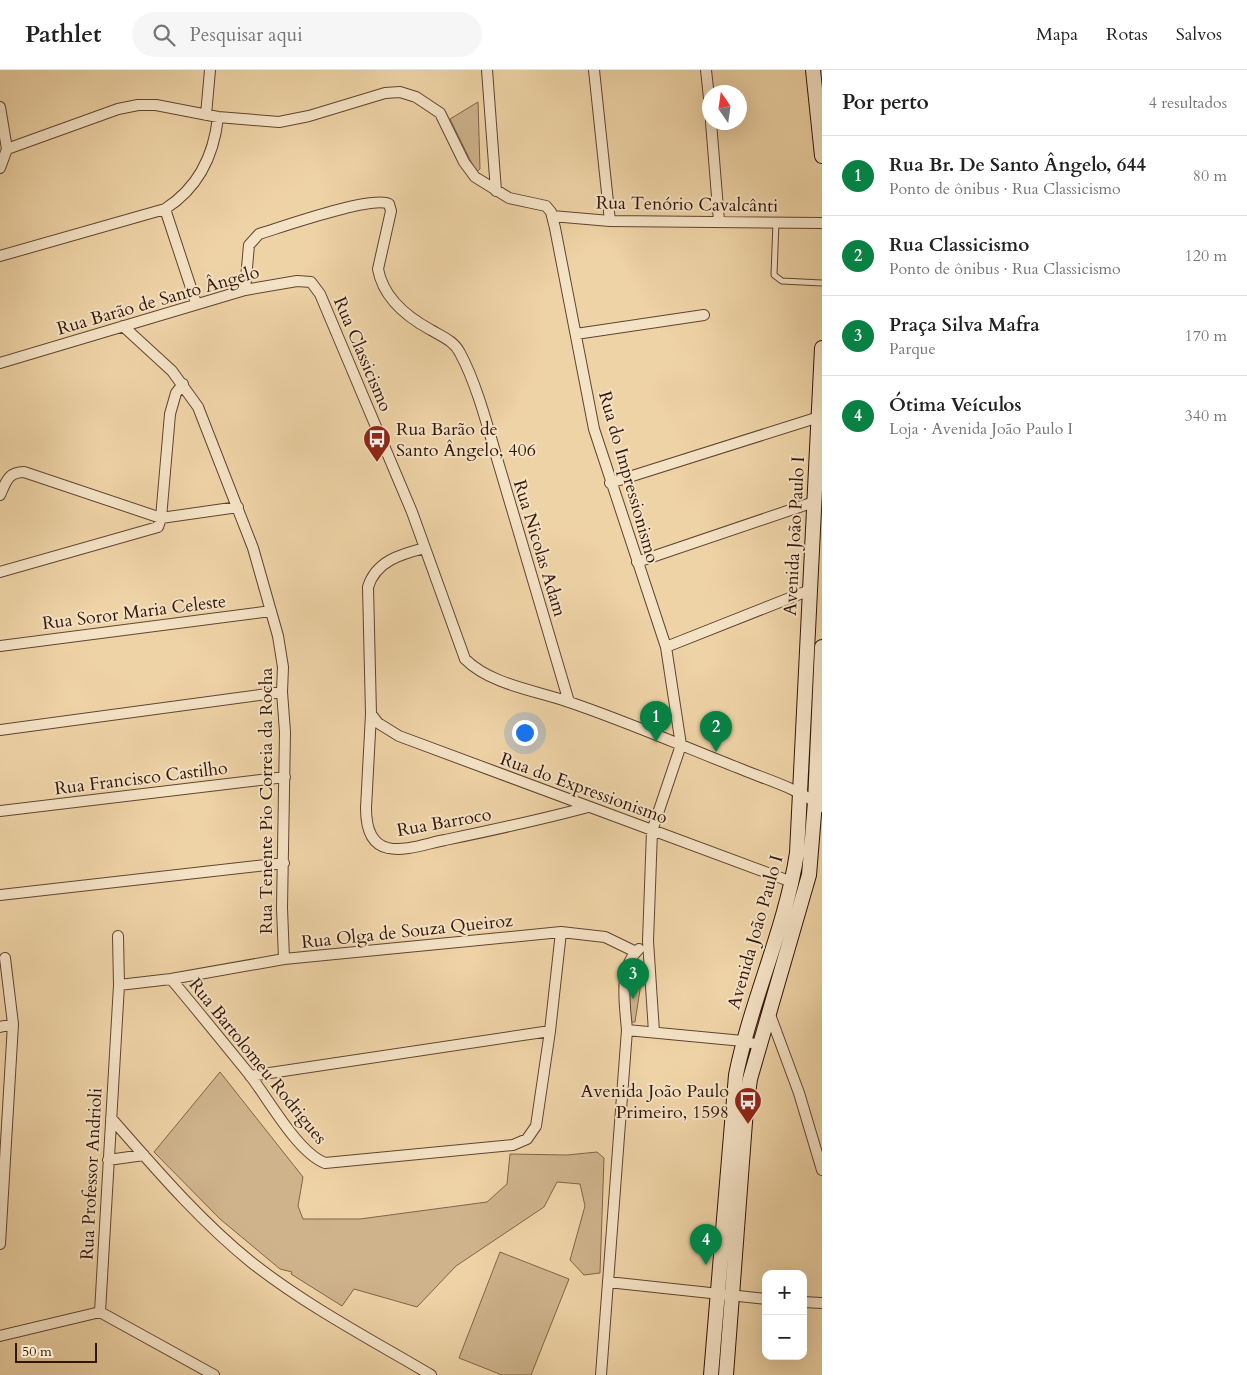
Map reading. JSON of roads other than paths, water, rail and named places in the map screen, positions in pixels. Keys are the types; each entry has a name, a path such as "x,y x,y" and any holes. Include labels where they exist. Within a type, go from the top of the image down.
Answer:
{"main road":[{"path":"814,70 822,77"},
{"path":"814,70 822,156"},
{"name":"Avenida João Paulo I","path":"710,1375 736,1075 743,1041 792,882 801,794 822,348"},
{"name":"Avenida João Paulo I","path":"726,1375 746,1109 750,1079 808,881 819,804 822,647"},
{"path":"791,941 797,903 796,887 792,882"}],"street":[{"path":"206,115 210,70"},
{"path":"487,70 496,191"},
{"path":"594,70 610,221"},
{"path":"706,70 708,85"},
{"path":"7,149 118,109 138,105 156,105 218,117 263,122 292,120 385,93 409,94 440,113 472,174 509,198 542,204 552,216"},
{"path":"0,106 7,149 0,168"},
{"path":"0,256 165,209 180,199 196,182 210,155 216,135 218,117"},
{"path":"712,130 719,221"},
{"name":"Rua Nicolas Adam","path":"245,290 248,251 251,242 258,234 364,203 383,201 391,206 391,214 378,269 386,291 418,323 451,342 461,355 484,418 569,702"},
{"path":"165,209 196,303"},
{"name":"Rua Tenório Cavalcânti","path":"552,216 610,221 822,222"},
{"name":"Rua do Impressionismo","path":"552,216 594,429 610,483 666,647 681,745"},
{"name":"Rua Barão de Santo Ângelo","path":"0,363 196,303 245,290 297,281 309,281 314,284 320,294"},
{"name":"Rua Classicismo","path":"320,294 386,449 425,548 465,659 482,672 496,678 569,702 681,745 801,794 819,804"},
{"path":"576,334 704,315"},
{"name":"Rua Tenente Pio Correia da Rocha","path":"123,326 183,384 206,422 238,507 271,611 281,650 286,777 284,959"},
{"path":"0,572 155,529 160,525 172,404 183,384"},
{"path":"610,483 819,417"},
{"path":"0,495 9,476 16,472 24,472 161,518 238,507"},
{"path":"637,562 814,502"},
{"name":"Rua Barroco","path":"425,548 394,557 378,570 371,580 368,596 371,714 366,818 371,836 388,848 412,847 539,820 588,807"},
{"path":"666,647 810,590"},
{"name":"Rua Soror Maria Celeste","path":"0,646 271,611"},
{"path":"0,730 282,692"},
{"name":"Rua do Expressionismo","path":"371,714 378,724 399,736 792,882"},
{"path":"654,1032 648,940 652,831 681,745"},
{"name":"Rua Francisco Castilho","path":"0,811 286,777"},
{"path":"0,894 284,863"},
{"name":"Rua Olga de Souza Queiroz","path":"119,985 171,979 284,959 561,932 606,937 636,952"},
{"name":"Rua Bartolomeu Rodrigues","path":"171,979 250,1076 303,1147 317,1160 325,1163 513,1145 527,1139 536,1126 550,1031 561,932"},
{"name":"Rua Professor Andrioli","path":"100,1312 119,985 118,936"},
{"path":"600,1375 627,1030 624,996 629,965 636,952 648,940"},
{"path":"0,1244 1,1196 13,1024 5,958"},
{"path":"769,1012 799,1093 822,1170"},
{"path":"0,1027 13,1024"},
{"path":"627,1030 759,1044"},
{"path":"250,1076 550,1031"},
{"path":"111,1118 176,1191 250,1261 306,1302 431,1375"},
{"path":"108,1160 144,1155"},
{"path":"608,1282 762,1299"},
{"path":"807,1302 822,1303"},
{"path":"0,1336 100,1312 214,1375"}],"lane":[{"path":"776,222 774,275 782,281 822,283"}],"place":[{"name":"Rua Barão de Santo Ângelo, 406","path":"377,463"},
{"name":"Rua Br. De Santo Ângelo, 644","path":"656,742"},
{"name":"Rua Classicismo","path":"716,752"},
{"name":"Praça Silva Mafra","path":"633,999"},
{"name":"Avenida João Paulo Primeiro, 1598","path":"748,1125"},
{"name":"Ótima Veículos","path":"706,1265"}]}
